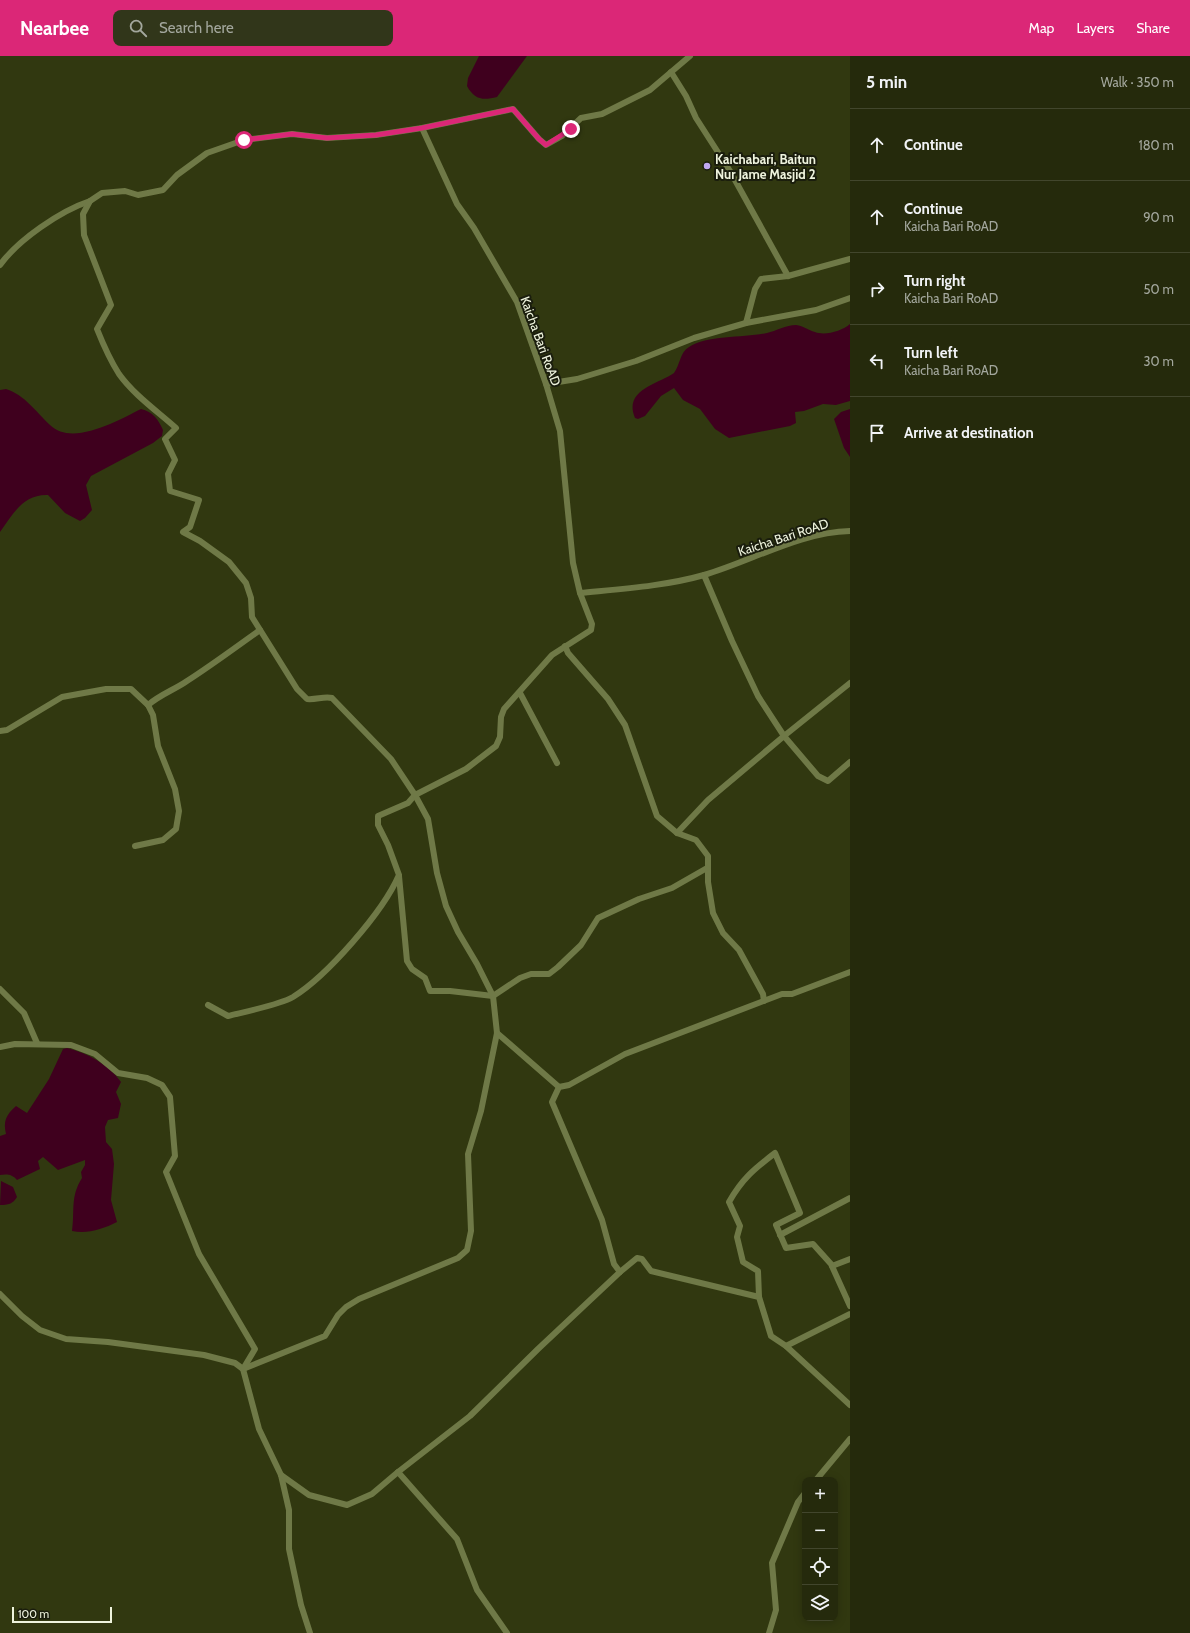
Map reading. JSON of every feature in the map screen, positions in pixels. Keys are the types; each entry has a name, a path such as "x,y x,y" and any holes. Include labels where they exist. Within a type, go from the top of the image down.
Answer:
{"street":[{"path":"0,266 7,255 53,218 90,201 102,193 125,191 138,195 163,190 177,175 207,153 244,140 292,134 327,138 376,135 422,128 513,109 546,145 562,136 581,118 602,114 650,90 690,56"},
{"path":"671,72 686,96 696,118 730,171 788,276"},
{"name":"Kaicha Bari RoAD","path":"422,128 457,204 474,228 518,302 546,384 560,431 573,563 580,593 642,586 704,575 775,549 832,531 850,531"},
{"path":"90,201 83,214 84,235 111,305 97,329 120,374 143,398 176,428 165,438 175,460 168,474 170,491 199,500 190,527 183,532 200,540 229,562 246,583 251,598 252,617 297,689 307,699 317,700 326,697 332,698 391,759 415,795 428,819 437,873 446,906 458,932 477,964 493,996 497,1033 481,1111 468,1154 471,1231 468,1250 458,1258 359,1299 346,1307 338,1315 325,1336 243,1369"},
{"path":"746,323 755,289 761,279 788,276 850,259"},
{"path":"546,384 577,379 621,366 694,338 746,323 816,310 850,298"},
{"path":"704,575 732,641 758,696 784,736 818,776 828,781 850,762"},
{"path":"580,593 592,624 590,630 552,655 520,693 504,709 501,717 500,737 496,746 466,769 415,795 408,803 378,816 378,825 388,845 399,875 407,961 412,969 425,978 430,991 450,991 493,996 520,978 531,974 549,974 581,945 598,918 639,899 672,888 707,868"},
{"path":"148,705 161,695 183,684 206,669 260,630"},
{"path":"565,646 568,653 608,698 625,725 657,816 677,833 696,840 708,856 707,868 713,913 723,933 739,950 763,994 764,1001"},
{"path":"677,833 708,800 850,683"},
{"path":"0,731 7,730 62,697 106,689 131,689 148,705 153,715 158,746 175,789 179,811 176,829 163,840 134,846"},
{"path":"520,693 558,764"},
{"path":"208,1005 228,1016 292,997 322,974 368,924 391,892 399,875"},
{"path":"620,1272 614,1264 602,1220 552,1102 560,1088 569,1085 625,1054 782,994 792,994 850,972"},
{"path":"0,990 24,1013 37,1043"},
{"path":"497,1033 560,1088"},
{"path":"0,1047 14,1044 37,1043 72,1045 95,1054 118,1073 147,1078 162,1085 170,1096 175,1156 166,1172 199,1254 255,1349 243,1369"},
{"path":"786,1346 849,1314 849,1306 832,1266 813,1244 786,1248 776,1225 800,1213 774,1153 738,1185 728,1202 740,1226 737,1237 743,1262 758,1271 759,1297 771,1336 786,1346 850,1405"},
{"path":"780,1235 850,1198"},
{"path":"281,1475 309,1495 347,1505 372,1494 470,1416 538,1349 637,1258 642,1259 651,1271 759,1297"},
{"path":"832,1266 850,1259"},
{"path":"0,1294 22,1316 40,1330 66,1339 108,1342 204,1355 235,1363 243,1369 259,1430 281,1475 289,1510 289,1549 301,1605 310,1633"},
{"path":"819,1477 850,1440"},
{"path":"398,1472 457,1539 478,1590 507,1633"},
{"path":"769,1633 776,1610 772,1563 798,1502 802,1497"}],"shaded area":[{"path":"479,56 527,56 497,97 483,99 473,94 467,86 468,78"},
{"path":"850,324 850,401 836,405 823,404 804,411 795,412 796,423 790,426 729,438 715,429 700,409 683,400 674,388 661,396 645,416 638,419 635,418 633,408 634,401 638,394 644,389 674,373 686,349 697,343 706,340 758,335 792,325 801,326 819,333 828,333 838,331"},
{"path":"6,389 19,395 50,425 59,431 83,433 108,425 141,409 149,412 157,419 163,430 162,436 153,443 91,476 86,485 92,510 80,521 65,513 48,495 39,496 32,498 20,506 0,532 0,390"},
{"path":"850,409 850,457 844,448 834,419 841,412"},
{"path":"67,1048 97,1060 110,1070 121,1082 116,1092 121,1104 118,1118 108,1120 105,1127 106,1142 112,1149 114,1164 111,1200 117,1222 101,1229 84,1232 72,1231 74,1198 82,1178 81,1172 85,1165 85,1160 58,1170 43,1157 38,1161 40,1169 17,1180 9,1175 0,1175 0,1136 6,1134 6,1118 16,1106 27,1113 49,1079 63,1049"},
{"path":"1,1181 13,1187 17,1197 10,1204 0,1205"}],"place":[{"name":"Kaichabari, Baitun Nur Jame Masjid 2","path":"707,166"}],"route":[{"path":"244,140 292,134 327,138 376,135 422,128 513,109 546,145 571,129"}]}
